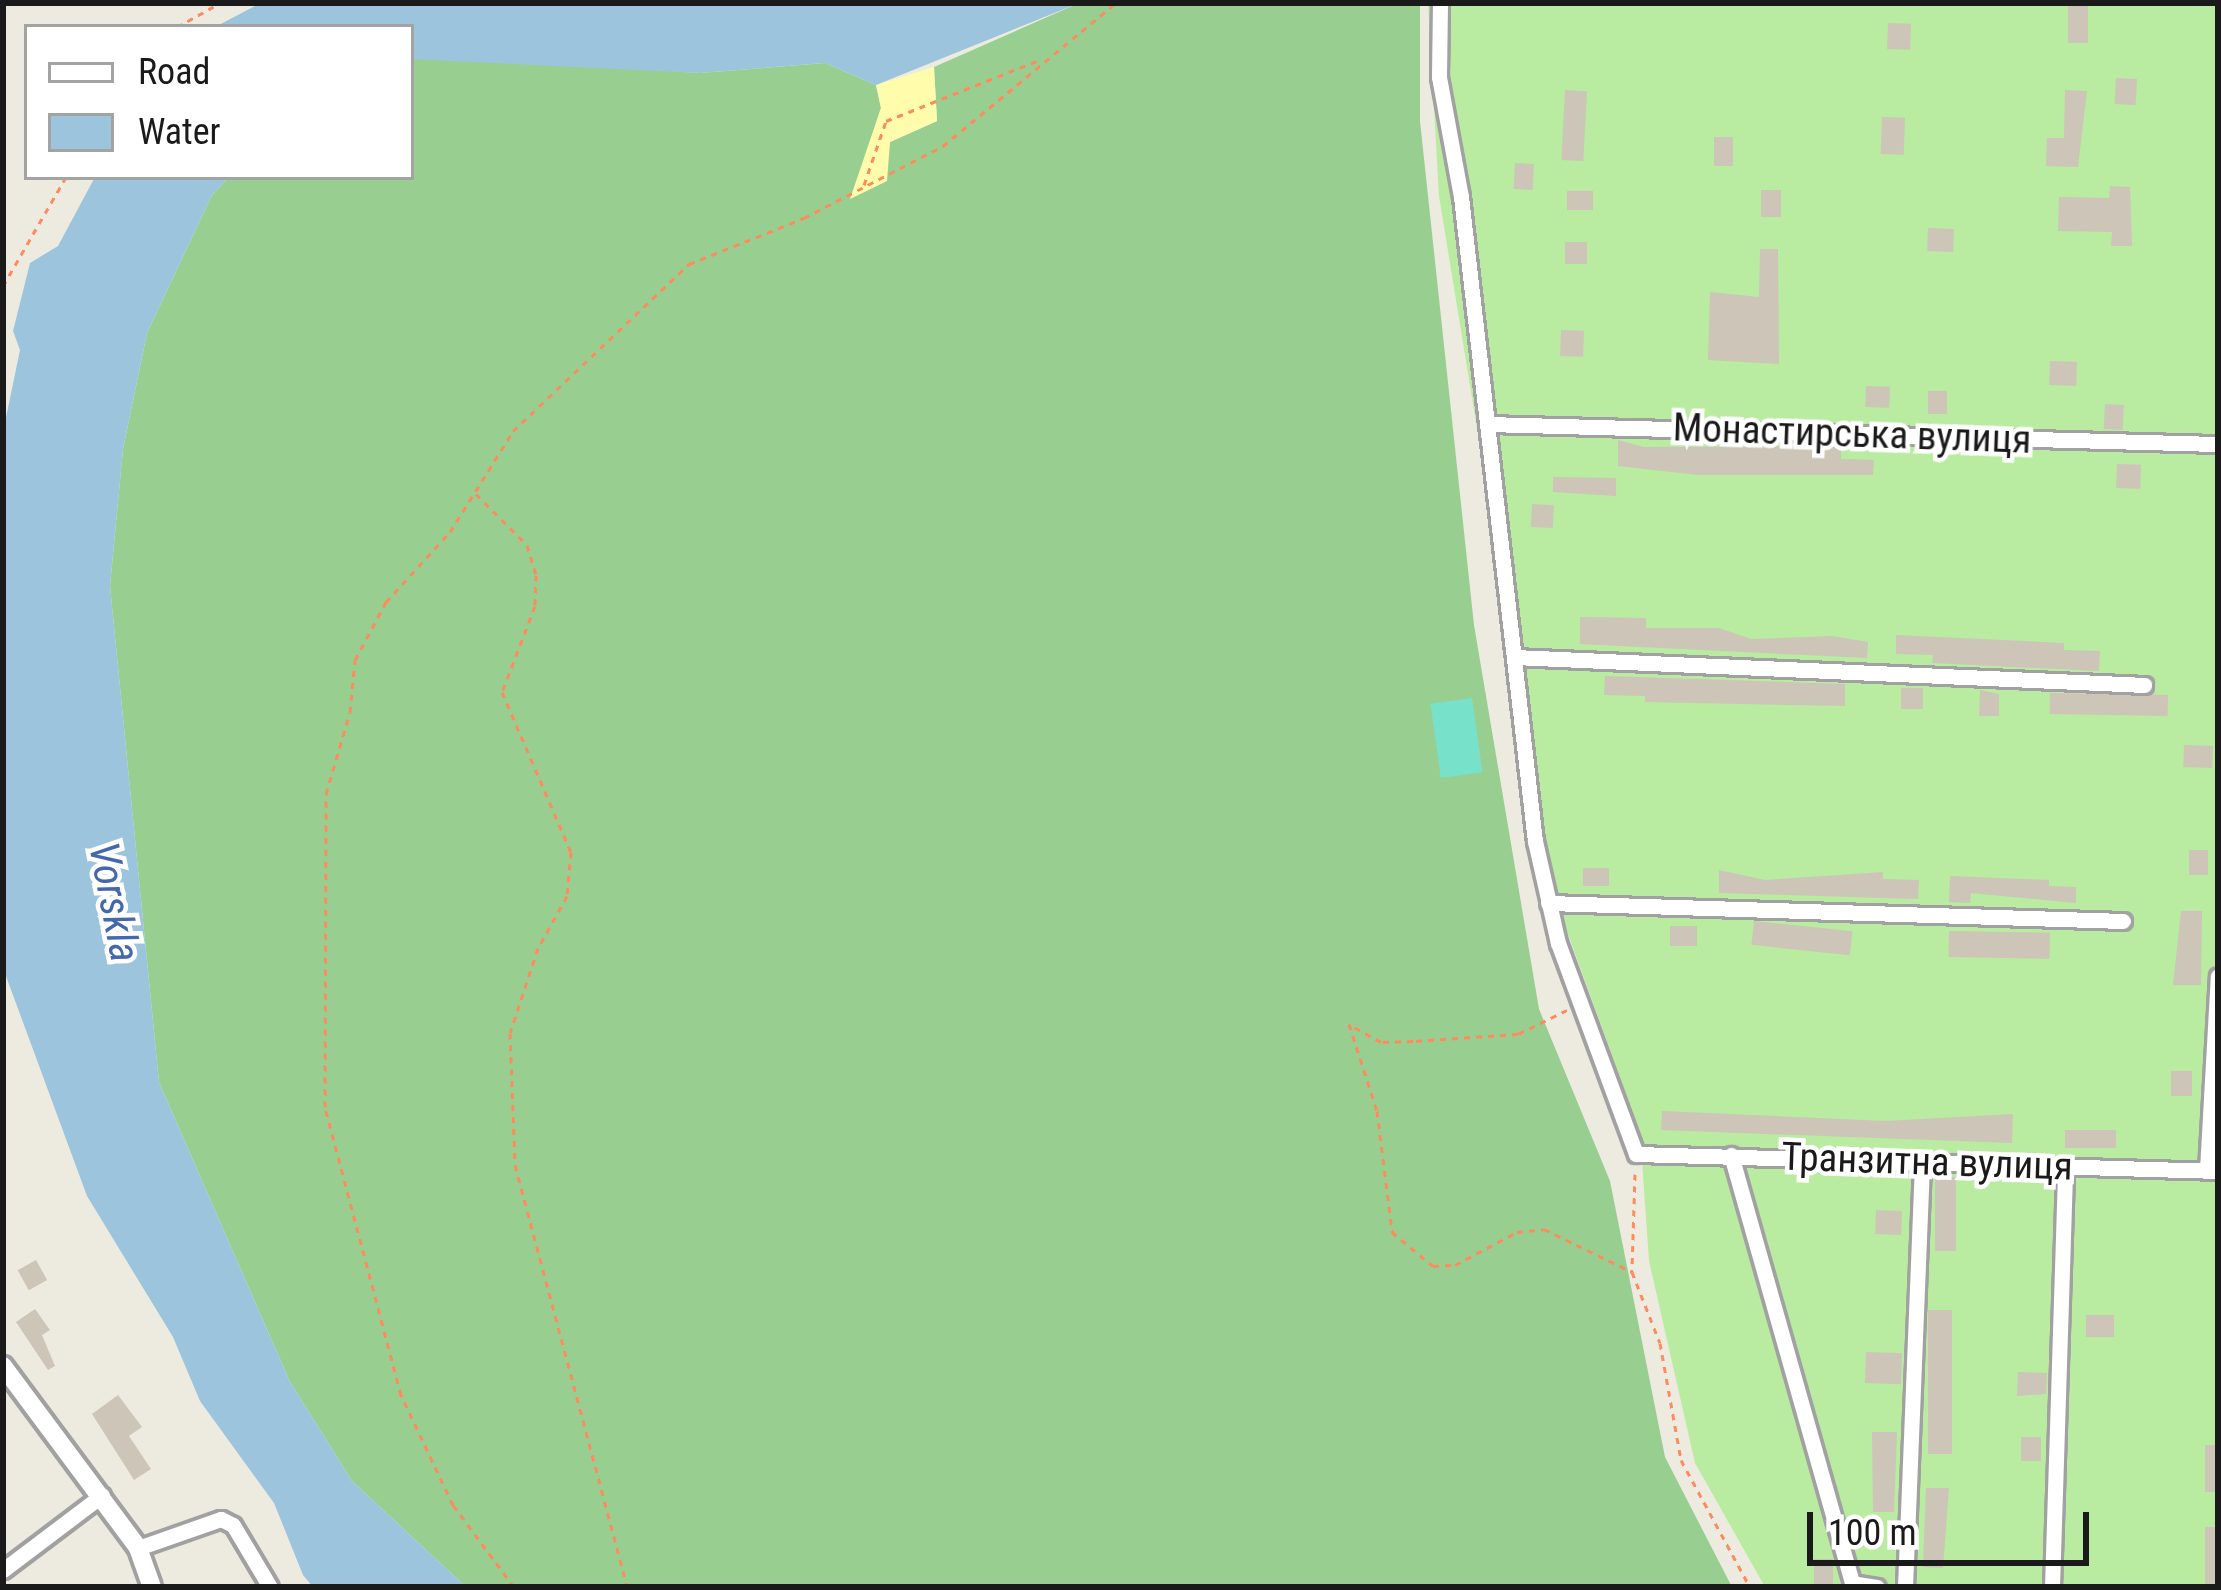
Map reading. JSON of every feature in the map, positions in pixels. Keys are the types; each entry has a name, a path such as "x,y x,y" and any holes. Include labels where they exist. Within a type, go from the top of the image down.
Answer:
{"street":[{"path":"1440,3 1438,77 1547,903 1636,1154"},
{"name":"Монастирська вулиця","path":"1487,424 2218,444"},
{"path":"1514,656 2144,686"},
{"path":"1547,903 2123,921"},
{"path":"2212,1171 2218,976"},
{"name":"Транзитна вулиця","path":"1636,1154 2212,1171"},
{"path":"1731,1155 1852,1583 1877,1587"},
{"path":"1905,1587 1922,1161"},
{"path":"2052,1587 2065,1166"},
{"path":"3,1366 138,1548 152,1587"},
{"path":"3,1570 102,1495"},
{"path":"138,1548 221,1519 233,1525 270,1587"}],"path":[{"path":"183,24 220,3"},
{"path":"514,1587 453,1505 401,1395 325,1107 326,794 350,712 355,660 407,573 450,532 513,430 689,264 864,187 944,146 1116,3"},
{"path":"864,187 886,122 1049,56"},
{"path":"3,286 64,180"},
{"path":"475,492 527,544 536,575 535,606 502,692 571,852 568,896 538,948 510,1033 515,1165 628,1587"},
{"path":"1580,1004 1518,1034 1382,1042 1349,1024 1377,1111 1392,1232 1410,1253 1433,1266 1455,1265 1517,1232 1544,1229 1632,1272"},
{"path":"1636,1154 1632,1272 1660,1343 1681,1460 1750,1587"}],"green space":[{"path":"1079,3 1420,3 1420,121 1474,625 1539,1009 1610,1181 1665,1457 1732,1587 466,1587 352,1481 290,1382 159,1082 110,586 123,449 147,333 212,195 226,180 414,180 414,58 424,55 700,73 825,63 876,85 881,108 852,197 890,142 937,121 934,67"},
{"path":"1428,3 2218,3 2218,1587 1765,1587 1695,1463 1649,1261 1640,1132 1553,893 1439,196"}],"sand":[{"path":"934,67 937,121 890,142 887,181 850,199 881,108 876,85"}],"shaded area":[{"path":"1472,698 1482,772 1441,778 1430,704"}],"water":[{"path":"261,3 1079,3 876,85 825,63 700,73 414,59 414,24 221,24"},
{"name":"Vorskla","path":"93,180 226,180 212,195 147,333 123,449 110,586 159,1082 290,1382 352,1481 466,1587 313,1587 303,1575 274,1503 200,1401 173,1337 87,1196 3,968 3,432 20,350 13,331 30,263 58,246"}],"building":[{"path":"2068,3 2088,3 2088,43 2068,43"},
{"path":"1888,23 1911,24 1910,50 1887,49"},
{"path":"2116,78 2137,79 2136,105 2115,104"},
{"path":"1565,90 1587,91 1583,161 1561,160"},
{"path":"2065,90 2087,91 2078,167 2046,166 2047,138 2064,138"},
{"path":"1882,117 1905,118 1904,155 1881,154"},
{"path":"1714,137 1733,137 1733,166 1714,166"},
{"path":"1515,163 1534,164 1533,190 1514,189"},
{"path":"2110,186 2130,187 2132,246 2111,246 2112,232 2058,231 2059,197 2109,198"},
{"path":"1761,190 1781,190 1781,217 1761,217"},
{"path":"1567,191 1593,191 1593,210 1567,210"},
{"path":"1928,228 1954,229 1953,252 1927,251"},
{"path":"1565,242 1587,242 1587,264 1565,264"},
{"path":"1760,249 1778,249 1779,364 1708,360 1710,292 1759,297"},
{"path":"1561,330 1584,331 1583,357 1560,356"},
{"path":"2050,361 2077,362 2076,386 2049,385"},
{"path":"1866,386 1890,387 1889,408 1865,407"},
{"path":"1928,391 1947,391 1947,414 1928,414"},
{"path":"2105,404 2124,405 2123,430 2104,429"},
{"path":"1618,440 1644,447 1841,446 1841,459 1874,460 1873,475 1699,475 1618,466"},
{"path":"2117,464 2141,465 2140,489 2116,488"},
{"path":"1553,477 1616,478 1616,496 1553,492"},
{"path":"1532,504 1554,505 1553,528 1531,527"},
{"path":"1580,617 1646,618 1646,628 1719,628 1751,639 1832,636 1868,642 1867,658 1580,644"},
{"path":"1896,635 2064,643 2064,650 2100,651 2099,671 1932,663 1933,655 1896,654"},
{"path":"1605,676 1845,684 1845,706 1645,702 1645,696 1604,695"},
{"path":"1901,688 1923,688 1923,709 1901,709"},
{"path":"1980,690 1999,694 1999,716 1979,716"},
{"path":"2050,693 2168,695 2168,716 2050,714"},
{"path":"2184,745 2213,746 2212,768 2183,767"},
{"path":"2189,850 2208,850 2208,875 2189,875"},
{"path":"1583,868 1609,868 1609,886 1583,886"},
{"path":"1719,870 1765,880 1883,872 1883,879 1919,880 1918,899 1719,893"},
{"path":"1950,876 2049,880 2049,886 2076,887 2076,903 1971,893 1970,903 1949,902"},
{"path":"2181,911 2202,911 2201,985 2173,985"},
{"path":"1754,921 1852,931 1850,955 1751,945"},
{"path":"1670,926 1697,926 1697,946 1670,946"},
{"path":"1949,931 2050,933 2050,959 1949,957"},
{"path":"2171,1071 2192,1071 2192,1096 2171,1096"},
{"path":"1662,1111 1886,1121 2013,1114 2012,1143 1661,1130"},
{"path":"2065,1130 2116,1130 2116,1148 2065,1148"},
{"path":"1935,1177 1956,1177 1956,1251 1935,1251"},
{"path":"1876,1210 1902,1211 1901,1235 1875,1234"},
{"path":"36,1260 47,1280 29,1290 18,1270"},
{"path":"35,1309 50,1330 42,1335 55,1366 48,1370 16,1322"},
{"path":"1928,1310 1952,1310 1952,1454 1928,1454"},
{"path":"2086,1315 2114,1315 2114,1337 2086,1337"},
{"path":"1866,1352 1902,1353 1901,1384 1865,1383"},
{"path":"2018,1372 2047,1373 2046,1394 2017,1396"},
{"path":"118,1395 142,1427 129,1436 151,1469 134,1480 92,1414"},
{"path":"1872,1432 1897,1432 1894,1512 1873,1512"},
{"path":"2021,1437 2041,1437 2041,1461 2021,1461"},
{"path":"2205,1445 2218,1445 2218,1492 2205,1492"},
{"path":"1926,1488 1949,1488 1943,1568 1923,1567"},
{"path":"2205,1527 2218,1527 2218,1587 2205,1587"},
{"path":"1814,1559 1833,1559 1833,1585 1814,1585"}]}
